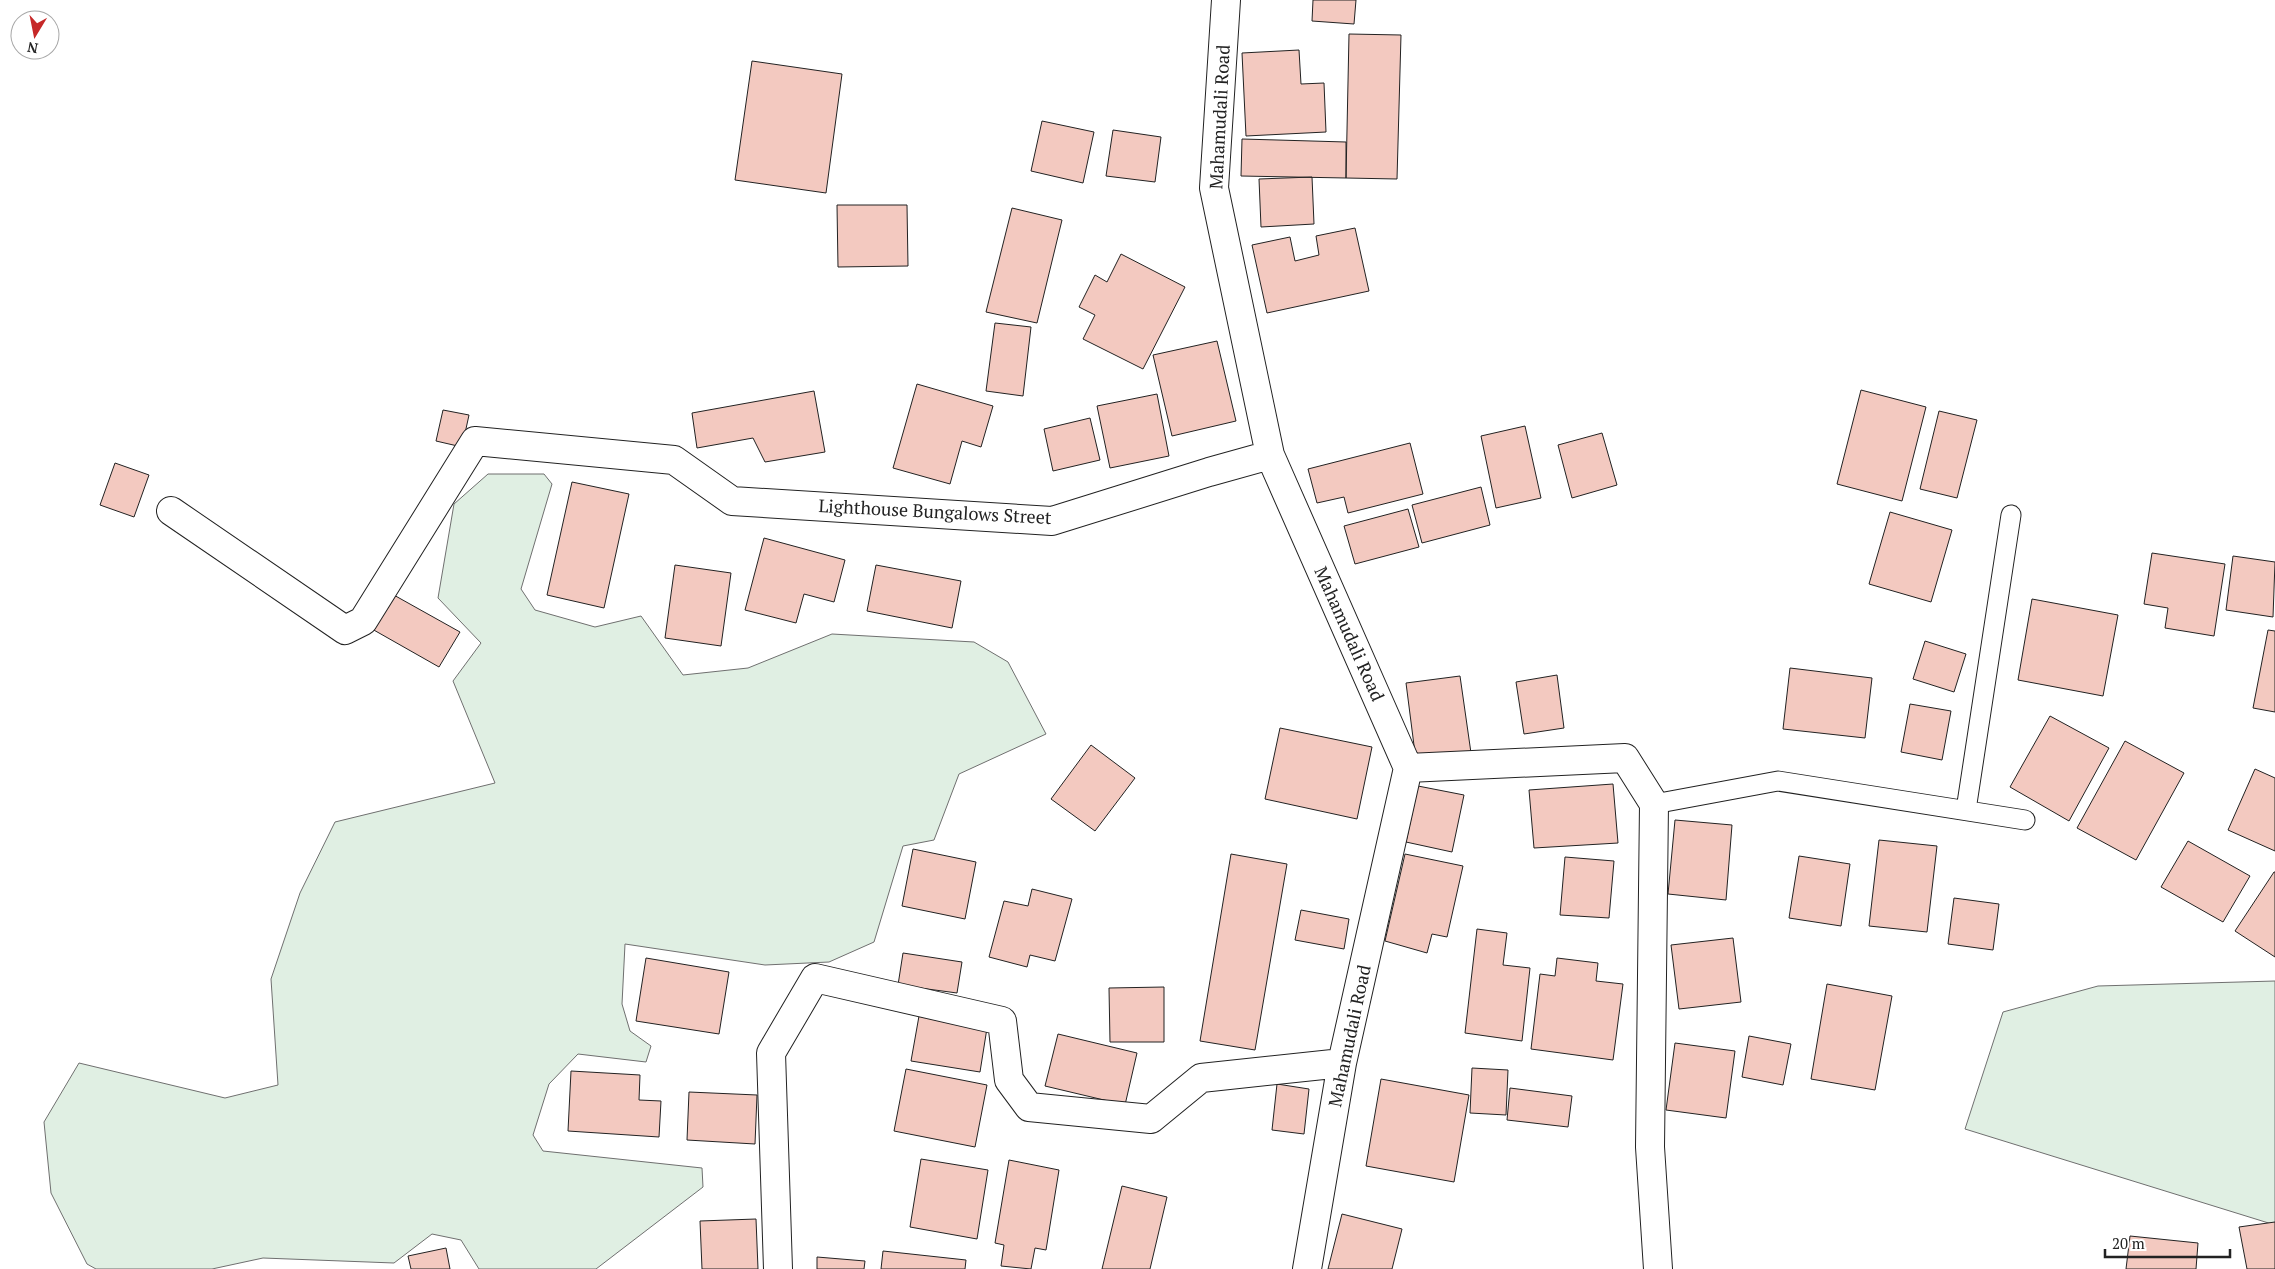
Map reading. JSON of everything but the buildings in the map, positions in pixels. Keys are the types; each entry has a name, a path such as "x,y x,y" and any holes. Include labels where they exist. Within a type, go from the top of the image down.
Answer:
{"street":[{"name":"Mahamudali Road","path":"1226,0 1214,188 1270,455 1408,768 1342,1063 1308,1269"},
{"name":"Lighthouse Bungalows Street","path":"170,511 345,630 362,622 475,441 674,460 732,500 770,504 1052,520 1270,455"},
{"path":"1408,768 1625,758 1654,804 1650,1148 1658,1269"},
{"path":"778,1269 771,1053 815,978 1002,1021 1009,1080 1029,1107 1151,1119 1201,1078 1342,1063"}],"lane":[{"path":"1966,810 2011,515"},
{"path":"1654,804 1778,781 2025,820"}],"green space":[{"path":"488,474 544,474 552,484 521,589 535,610 595,627 641,616 683,675 748,668 832,634 974,642 1008,662 1046,734 959,774 934,840 903,846 874,942 829,962 765,965 625,944 622,1004 630,1031 651,1046 646,1062 578,1054 549,1084 533,1135 543,1151 702,1168 703,1187 596,1269 479,1269 461,1240 432,1234 394,1263 263,1258 212,1269 96,1269 87,1264 51,1193 44,1122 79,1063 225,1098 278,1085 271,979 300,893 335,822 495,783 453,681 481,643 438,598 454,504"},
{"path":"2275,981 2275,1225 1965,1129 2003,1012 2098,986"}]}
